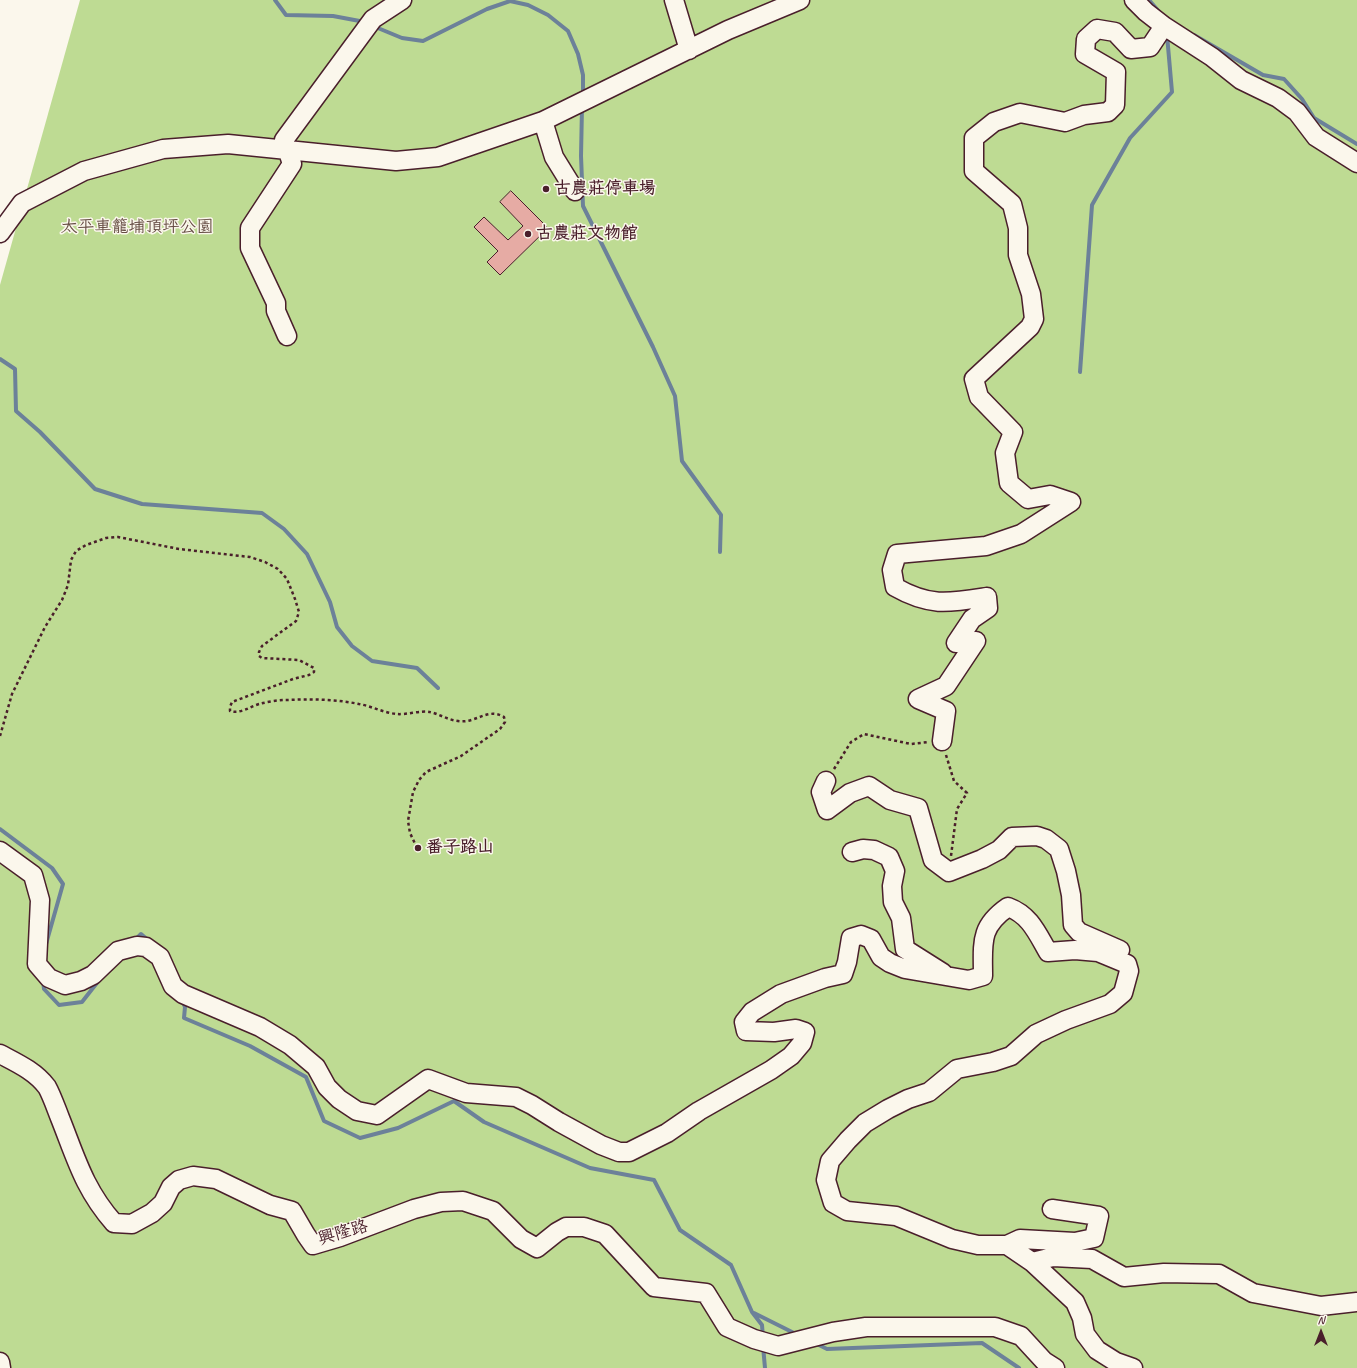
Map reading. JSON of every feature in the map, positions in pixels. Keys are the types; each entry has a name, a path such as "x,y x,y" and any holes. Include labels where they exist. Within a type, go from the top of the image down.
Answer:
{"street":[{"path":"287,336 276,311 276,303 250,248 250,228 292,164 284,140 368,25 402,0"},
{"path":"674,0 689,50"},
{"path":"0,233 22,203 84,171 163,149 228,144 396,161 438,157 543,121 728,30 798,0"},
{"path":"1134,0 1146,12 1164,26 1212,57 1240,80 1278,98 1297,112 1316,137 1357,163"},
{"path":"942,741 946,711 918,699 946,686 976,641 956,643 972,619 988,608 987,597 958,602 932,602 910,596 895,587 892,570 897,554 986,546 1021,534 1071,502 1050,495 1028,499 1009,483 1005,453 1013,432 979,397 974,379 1030,327 1034,319 1031,294 1018,255 1018,228 1012,204 974,171 974,138 994,122 1020,113 1065,122 1084,115 1108,112 1115,105 1116,72 1085,54 1086,39 1097,29 1115,32 1131,49 1150,47 1164,26"},
{"path":"543,121 554,157 575,191"},
{"path":"826,781 821,792 827,810 850,793 869,786 890,800 918,808 933,860 949,872 1000,850 1012,837 1037,836 1046,839 1059,848 1071,895 1073,924 1079,932 1123,951 1129,971 1123,993 1110,1004 1066,1020 1036,1034 1011,1056 993,1062 957,1069 929,1092 908,1099 865,1123 830,1161 826,1180 832,1203 846,1211 896,1216 952,1239 978,1245 1007,1245 1020,1239 1075,1242 1094,1238 1099,1216 1052,1209"},
{"path":"852,852 863,849 874,850 888,857 895,871 892,886 893,902 901,918 905,949 948,976"},
{"path":"0,851 33,875 40,900 37,964 49,978 65,985 81,981 93,975 118,951 137,946 146,947 160,957 173,986 183,994 260,1027 290,1044 316,1066 327,1087 339,1098 357,1110 377,1115 428,1079 466,1093 516,1097 601,1145 619,1152 629,1152 667,1133 699,1111 771,1070 791,1056 802,1043 805,1032 796,1029 774,1032 746,1032 744,1022 752,1012 781,994 825,978 843,974 847,962 851,938 861,935 870,939 881,956 890,963 904,969 969,980 984,976 983,945 987,928 996,915 1008,907 1019,911 1030,921 1048,952 1075,950 1098,952 1127,964"},
{"name":"興隆路","path":"0,1054 34,1073 47,1088 84,1178 101,1208 114,1223 132,1224 152,1213 163,1203 171,1187 179,1180 193,1176 216,1179 270,1205 292,1211 313,1245 414,1209 441,1202 463,1201 493,1211 521,1239 537,1248 557,1232 566,1227 584,1227 605,1234 654,1287 706,1293 727,1327 754,1339 778,1346 832,1332 866,1327 996,1327 1021,1336 1044,1360 1055,1368"},
{"path":"1007,1245 1032,1262 1075,1302 1082,1318 1085,1334 1097,1350 1116,1362 1133,1368"},
{"path":"1032,1262 1053,1257 1092,1259 1124,1277 1164,1273 1219,1274 1253,1293 1321,1306 1357,1302"},
{"path":"0,1362 1,1368"}],"path":[{"path":"0,736 12,694 45,627 62,600 68,585 71,560 76,551 86,545 106,538 118,537 179,549 250,557 265,562 278,569 287,579 299,612 296,621 262,646 259,656 262,658 299,660 314,668 314,672 232,702 230,711 237,713 260,704 283,700 332,700 359,704 395,714 410,714 428,711 457,721 468,722 491,712 498,713 504,717 505,722 500,729 461,756 426,772 419,780 413,792 408,821 410,833 417,848"},
{"path":"826,781 850,742 864,734 911,744 942,741 954,781 967,793 957,809 949,872"}],"green space":[{"name":"太平車籠埔頂坪公園","path":"80,0 1357,0 1357,1368 0,1368 0,285"}],"building":[{"name":"古農莊文物館","path":"511,191 548,228 500,275 487,262 498,251 474,227 484,217 508,240 523,226 500,202"}],"waterway":[{"path":"275,0 286,15 333,16 365,22"},
{"path":"1149,0 1161,14"},
{"path":"373,26 402,38 423,41 487,9 510,1 528,5 548,15 568,31 578,54 583,75 583,96"},
{"path":"1080,372 1092,205 1130,138 1172,92 1167,35"},
{"path":"1194,35 1263,75 1284,79 1302,99 1314,118 1357,144"},
{"path":"582,107 581,156 583,206 653,347 675,396 682,461 721,515 720,552"},
{"path":"0,359 15,369 16,411 40,432 95,489 142,504 262,513 284,529 307,554 330,602 337,627 352,646 372,661 417,668 438,688"},
{"path":"0,829 52,868 63,884 46,944"},
{"path":"135,940 141,934 149,941"},
{"path":"43,980 44,989 59,1005 82,1002 100,979"},
{"path":"182,1000 185,1007 184,1018 250,1046 306,1077 324,1121 360,1138 398,1128 454,1101 484,1122 590,1168 654,1180 680,1230 731,1265 752,1312 762,1325 763,1338"},
{"path":"754,1313 798,1335"},
{"path":"815,1343 827,1349 982,1343 1019,1368"},
{"path":"763,1346 765,1368"}],"place":[{"name":"古農莊停車場","path":"546,189"},
{"name":"古農莊文物館","path":"528,234"},
{"name":"番子路山","path":"418,848"}]}
